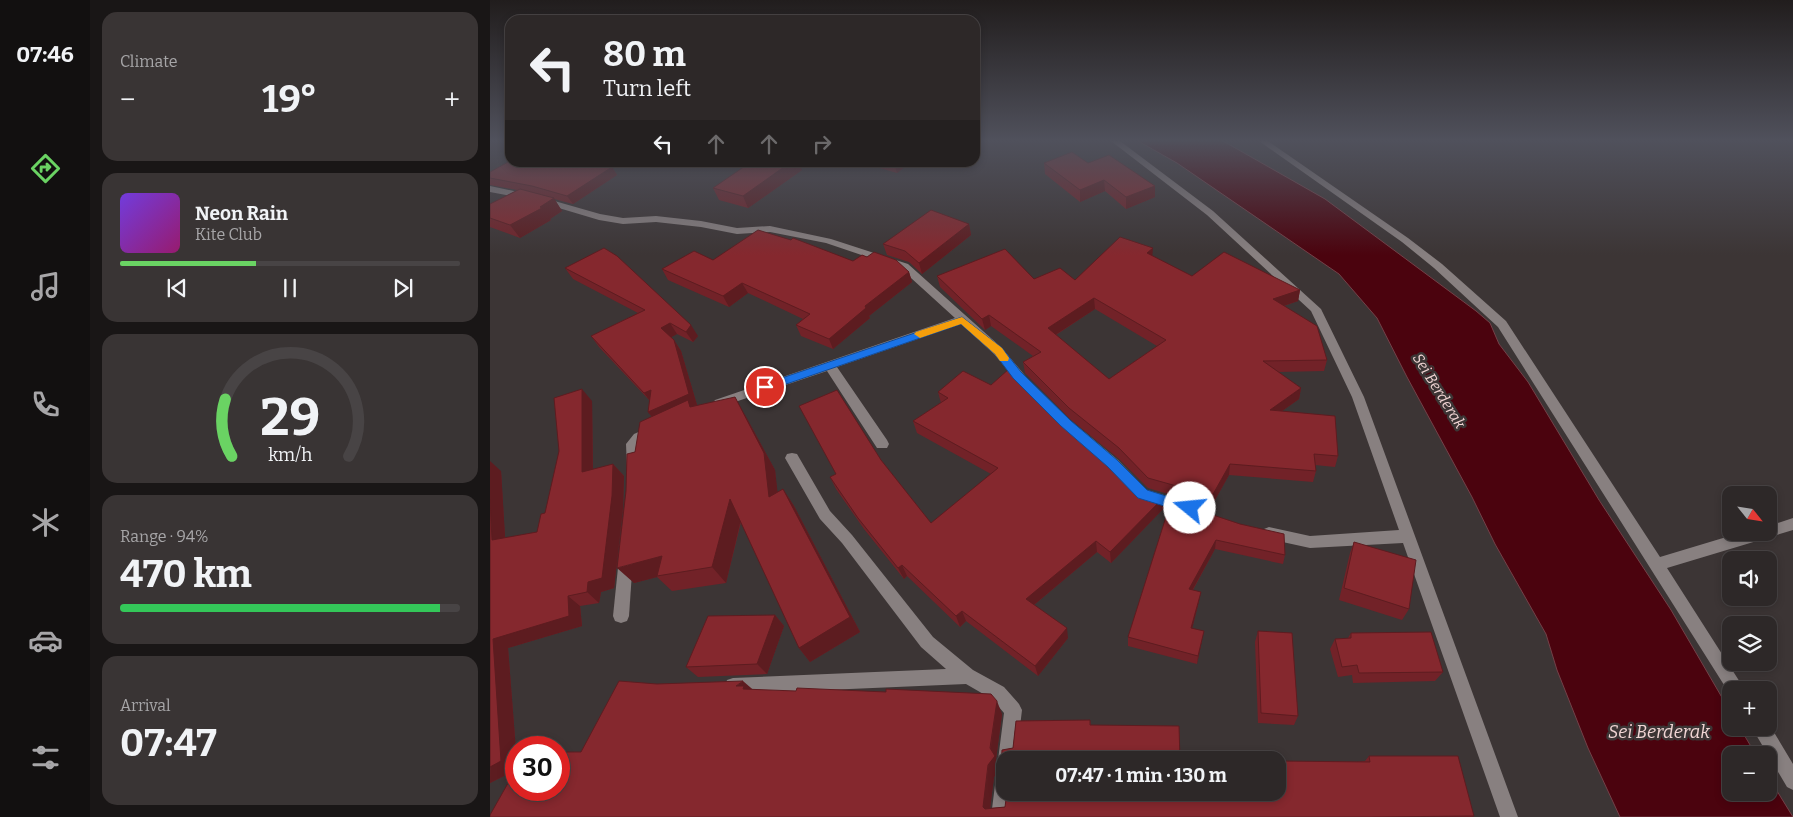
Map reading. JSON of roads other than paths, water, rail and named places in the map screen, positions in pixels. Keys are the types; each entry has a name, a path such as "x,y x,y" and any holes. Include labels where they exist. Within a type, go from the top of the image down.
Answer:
{"street":[{"path":"1165,179 1210,213 1316,309 1358,397 1509,817"},
{"path":"1319,179 1405,240 1438,266 1502,324 1731,681"},
{"path":"490,189 534,198 599,218 623,221 656,219 701,224 737,231 770,229 828,241 904,266 930,287 962,320 998,351 1017,375 1038,396"},
{"path":"712,406 962,320"},
{"path":"829,366 882,444"},
{"path":"633,485 633,444 639,438 668,423"},
{"path":"1066,423 1142,494 1197,510"},
{"path":"792,458 824,515 847,540 927,642 967,676 998,694 1013,710 1008,751"},
{"path":"1778,529 1793,524"},
{"path":"1257,530 1310,542 1409,536"},
{"path":"1657,564 1736,541"},
{"path":"621,616 627,547"},
{"path":"713,687 967,676"},
{"path":"1766,736 1793,781"},
{"path":"1000,817 1002,801"}],"water":[{"name":"Sei Berderak","path":"1201,179 1290,179 1325,199 1490,323 1499,344 1528,382 1599,500 1671,610 1722,698 1722,736 1745,736 1751,746 1722,746 1722,801 1777,801 1777,791 1793,817 1620,817 1588,748 1557,670 1546,634 1495,544 1377,318 1339,274"}]}
